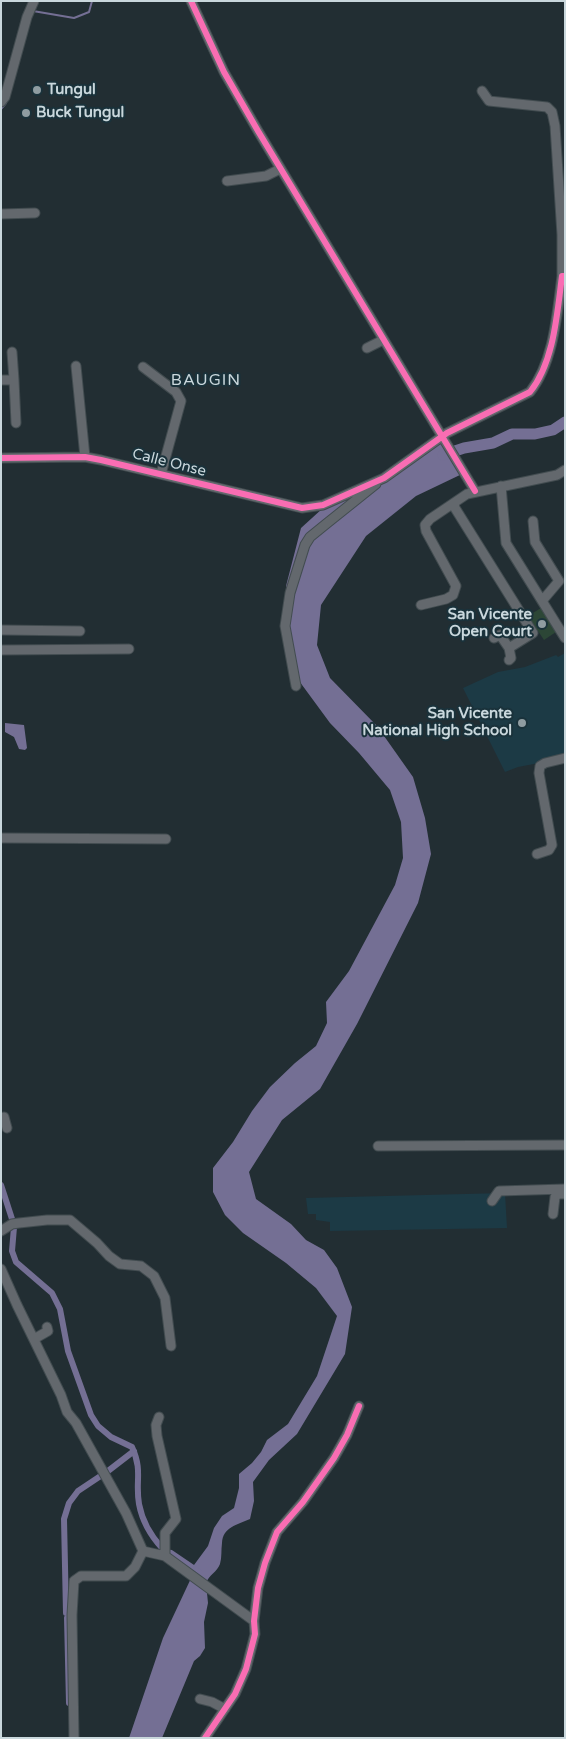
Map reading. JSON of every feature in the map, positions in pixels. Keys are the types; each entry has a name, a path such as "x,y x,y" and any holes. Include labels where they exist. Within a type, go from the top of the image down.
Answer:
{"street":[{"path":"1,102 5,97 27,17 34,1"},
{"path":"191,1 224,72 280,169 475,491"},
{"path":"296,686 286,626 290,593 305,545 310,537 384,478 442,436 530,392 538,382 553,338 563,276 562,235 552,112 547,107 489,100 482,91"},
{"path":"227,181 266,176 280,169"},
{"path":"1,214 35,213"},
{"path":"367,348 383,340"},
{"path":"12,352 16,423"},
{"path":"76,366 85,457"},
{"path":"143,367 176,392 181,401 161,474"},
{"path":"1,380 14,380"},
{"name":"Calle Onse","path":"1,458 85,457 119,463 302,508 328,503 384,478"},
{"path":"421,605 446,599 453,595 456,586 426,531 425,525 430,519 467,494 475,491 556,475 565,470"},
{"path":"501,486 506,543 565,638"},
{"path":"454,504 533,633 508,648"},
{"path":"534,521 535,542 559,580 542,601"},
{"path":"1,630 80,631"},
{"path":"494,638 500,635 508,648 511,658 509,660"},
{"path":"1,650 129,649"},
{"path":"537,854 549,850 552,846 539,774 540,766 565,758"},
{"path":"1,838 166,839"},
{"path":"1,1118 4,1117 7,1128"},
{"path":"378,1146 565,1145"},
{"path":"492,1201 499,1191 565,1189"},
{"path":"553,1214 555,1197 558,1194 565,1194"},
{"path":"1,1230 12,1224 46,1220 70,1220 120,1264 141,1266 154,1276 165,1298 171,1346"},
{"path":"1,1269 61,1395 66,1412 76,1423 121,1504 143,1551"},
{"path":"34,1339 48,1331 47,1327"},
{"path":"204,1738 235,1694 251,1654 255,1634 254,1621 258,1588 262,1571 277,1532 303,1502 334,1458 347,1435 359,1406"},
{"path":"159,1416 156,1425 157,1436 176,1519 165,1532 165,1556"},
{"path":"143,1551 165,1556 254,1621"},
{"path":"74,1738 72,1615 74,1581 81,1576 109,1577 127,1575 134,1568 143,1551"},
{"path":"200,1699 212,1702 226,1709"}],"shaded area":[{"path":"440,440 462,474 416,496 366,536 321,605 317,645 330,678 377,726 413,777 425,818 431,854 418,903 357,1024 320,1089 282,1120 249,1172 256,1199 291,1224 306,1240 324,1250 337,1268 352,1307 345,1354 297,1434 269,1460 253,1482 254,1501 250,1519 232,1527 225,1533 220,1564 206,1583 208,1603 204,1622 205,1648 194,1661 162,1738 129,1738 163,1638 193,1574 194,1565 208,1546 214,1528 222,1516 234,1508 239,1488 239,1474 252,1463 261,1452 267,1440 288,1424 317,1376 337,1316 316,1288 286,1263 243,1233 225,1215 213,1192 213,1168 270,1087 316,1046 327,1023 326,1002 349,971 395,885 403,858 401,822 390,790 359,753 330,723 294,674 289,640 286,586 301,528 323,508 352,494"},
{"name":"San Vicente National High School","path":"565,653 565,758 518,767 505,772 463,688 498,672 525,667"},
{"path":"5,723 24,725 27,748 25,750 19,749 14,737 5,732"},
{"path":"505,1193 507,1228 330,1231 330,1222 316,1220 316,1214 308,1214 306,1198"}],"green space":[{"name":"San Vicente Open Court","path":"541,608 556,632 544,640 528,616"}],"waterway":[{"path":"33,11 74,18 89,12 92,1"},
{"path":"1,109 6,103"},
{"path":"443,455 464,448 493,443 512,434 535,434 553,430 565,422"},
{"path":"1,1185 13,1222"},
{"path":"14,1227 12,1251 16,1262 52,1293 60,1309 68,1351 91,1415 98,1426 111,1437 132,1447 138,1470 140,1510 147,1527 162,1548"},
{"path":"108,1471 134,1451"},
{"path":"66,1613 64,1519 69,1503 78,1491 102,1475"},
{"path":"171,1553 199,1572"},
{"path":"67,1618 69,1703"}],"cycle path":[{"path":"191,1 224,72 258,131 475,491"},
{"path":"1,458 85,457 302,508 323,505 384,478 447,433 530,392 538,380 549,352 556,321 562,276 565,276"},
{"path":"205,1738 235,1694 246,1669 255,1634 254,1621 258,1588 277,1532 303,1502 334,1458 347,1435 359,1406"}],"place":[{"name":"Tungul","path":"37,90"},
{"name":"Buck Tungul","path":"26,113"},
{"name":"San Vicente Open Court","path":"542,624"},
{"name":"San Vicente National High School","path":"522,723"}],"district":[{"name":"BAUGIN","path":"206,381"}]}
